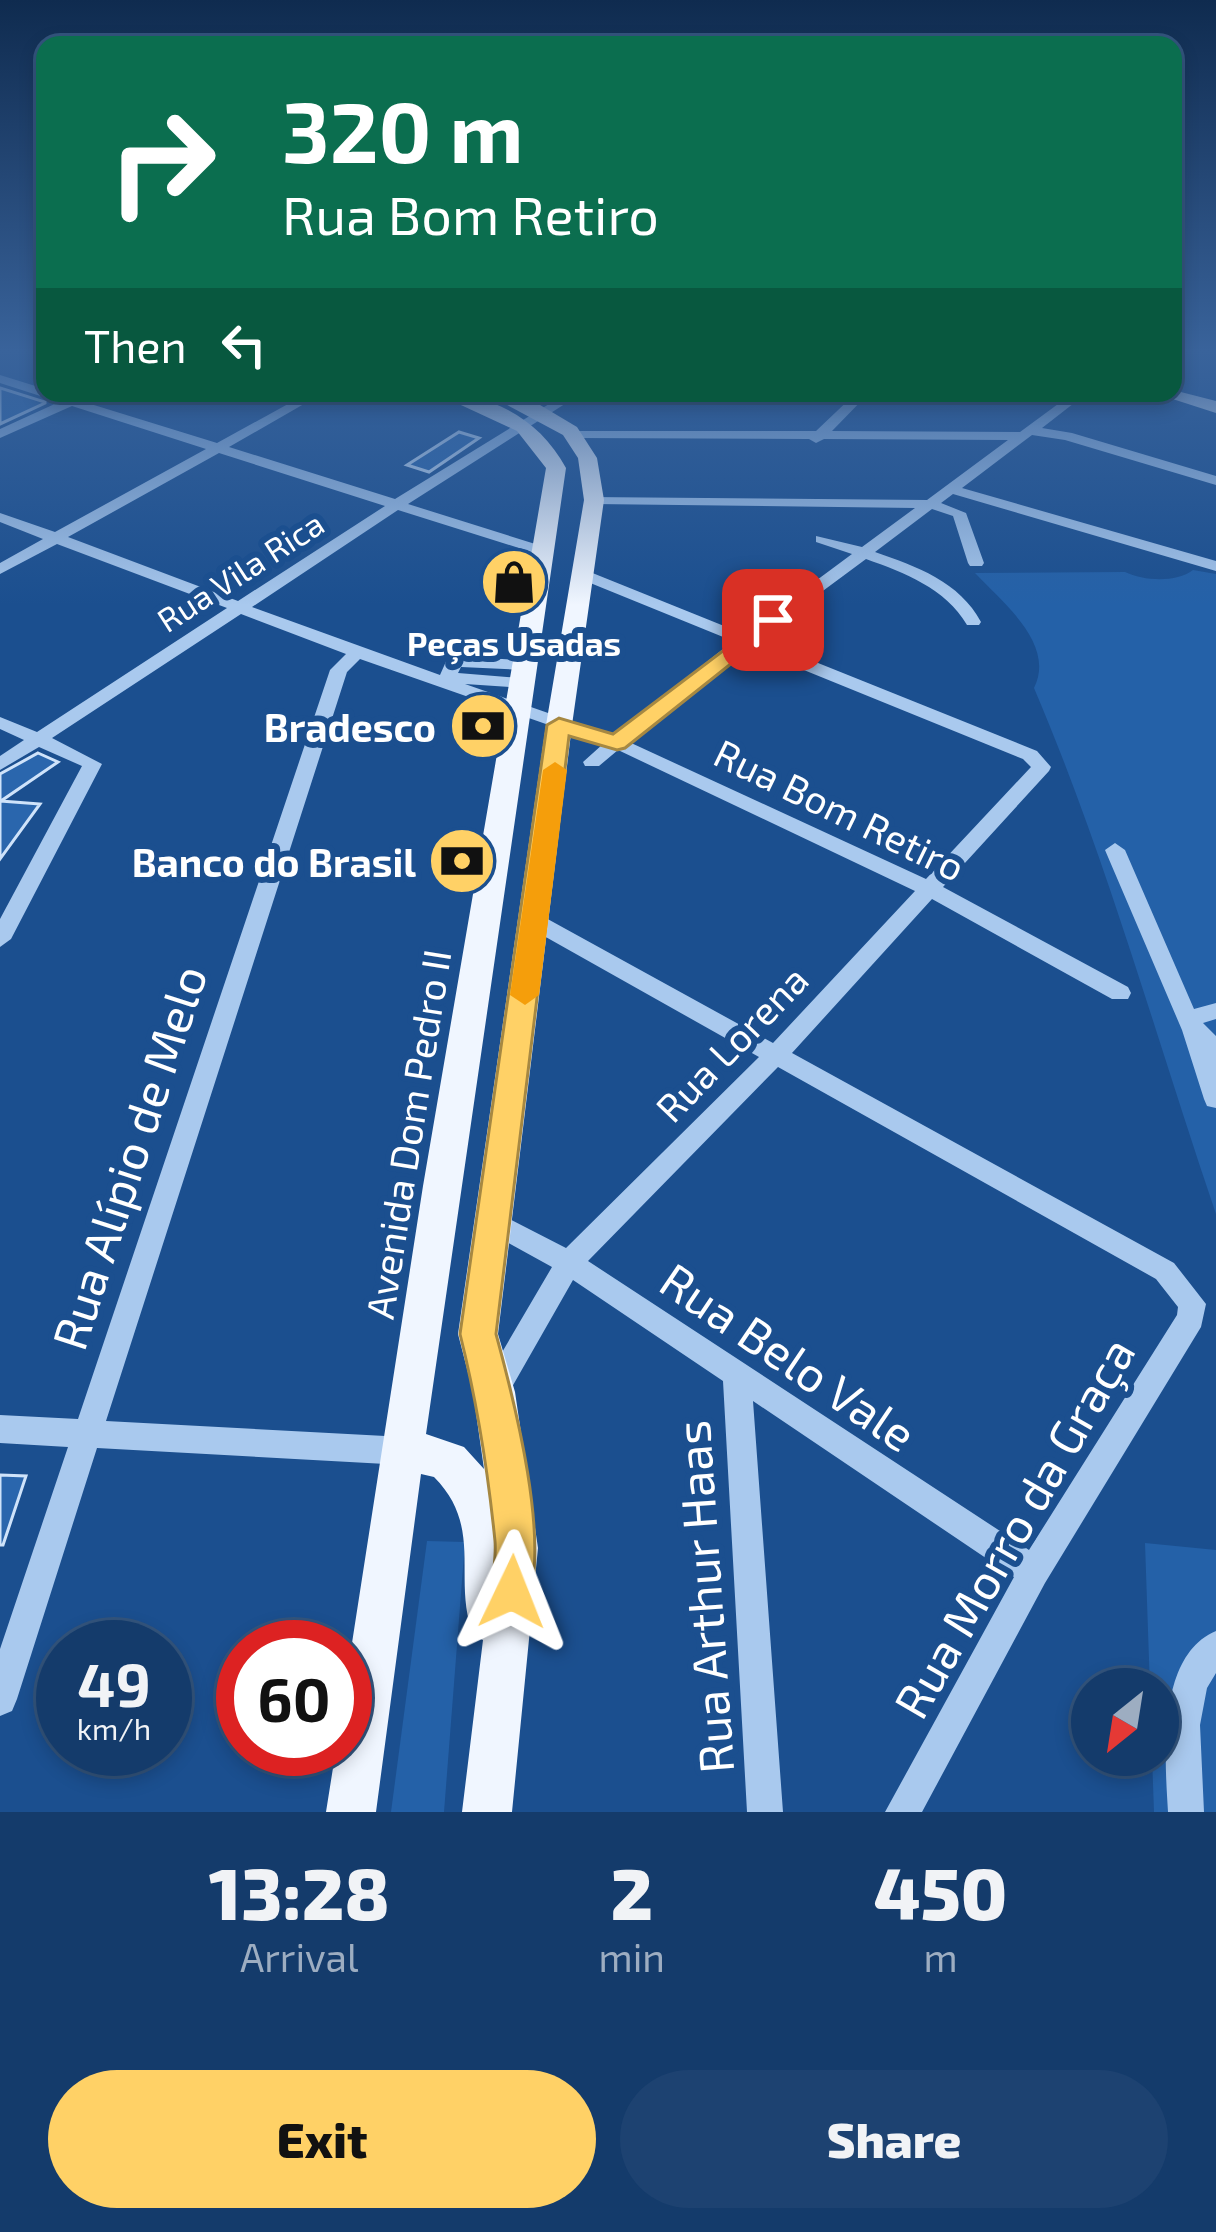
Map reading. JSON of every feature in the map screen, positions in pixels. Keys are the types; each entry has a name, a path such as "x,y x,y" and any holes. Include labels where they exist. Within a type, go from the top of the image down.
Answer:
{"main road":[{"name":"Avenida Dom Pedro II","path":"351,1812 510,684 543,551 556,468 546,437"},
{"path":"484,1812 516,1548 494,1392 478,1334 490,1220 594,500 593,465 577,437"},
{"path":"404,1451 446,1460 472,1483 492,1575 484,1812"}],"street":[{"path":"180,437 543,551"},
{"path":"0,569 238,437"},
{"name":"Rua Vila Rica","path":"0,764 501,437"},
{"path":"699,437 919,437"},
{"path":"592,763 742,642 1024,437"},
{"path":"1069,437 1216,481"},
{"path":"950,489 1216,566"},
{"path":"594,500 930,504 959,512 976,563"},
{"name":"Rua Bom Retiro","path":"0,517 357,652 447,681 510,684 559,725 617,743 931,890 1120,993"},
{"path":"820,539 949,592 962,601 973,622"},
{"path":"584,574 742,642"},
{"name":"Rua Lorena","path":"494,1392 569,1263 774,1058 1040,771 1040,761 742,642"},
{"name":"Rua Alípio de Melo","path":"0,1699 339,670 357,652"},
{"path":"447,681 454,661 510,684"},
{"path":"0,722 93,764 0,939"},
{"path":"1115,850 1216,1099"},
{"path":"536,922 774,1058"},
{"path":"1188,1021 1216,1011"},
{"path":"1188,1021 1216,1051"},
{"name":"Rua Morro da Graça","path":"774,1058 1165,1271 1192,1304 1191,1318 1034,1572 903,1812"},
{"name":"Rua Belo Vale","path":"490,1220 569,1263 1034,1572"},
{"name":"Rua Arthur Haas","path":"736,1376 766,1812"},
{"path":"0,1429 404,1451"},
{"path":"1186,1812 1182,1718 1189,1690 1216,1647"}],"shaded area":[{"path":"1193,570 1216,574 1216,1214 1108,883 1034,688 1039,672 1032,640 975,573 1125,572 1160,579"},
{"path":"427,1541 465,1542 444,1812 391,1812"},
{"path":"1145,1543 1216,1550 1216,1812 1154,1812 1153,1776 1179,1776 1179,1668 1149,1668"}],"building":[{"path":"452,437 479,438 429,472 407,465"},
{"path":"38,753 58,762 1,801 40,804 0,859 0,774"},
{"path":"0,1475 26,1476 3,1545 0,1545"}],"slow traffic":[{"path":"525,995 555,770"}],"place":[{"name":"Peças Usadas","path":"514,582"},
{"name":"Bradesco","path":"483,726"},
{"name":"Banco do Brasil","path":"462,861"}],"route":[{"path":"512,1592 516,1548 494,1392 478,1334 559,725 617,743 773,620"}]}
